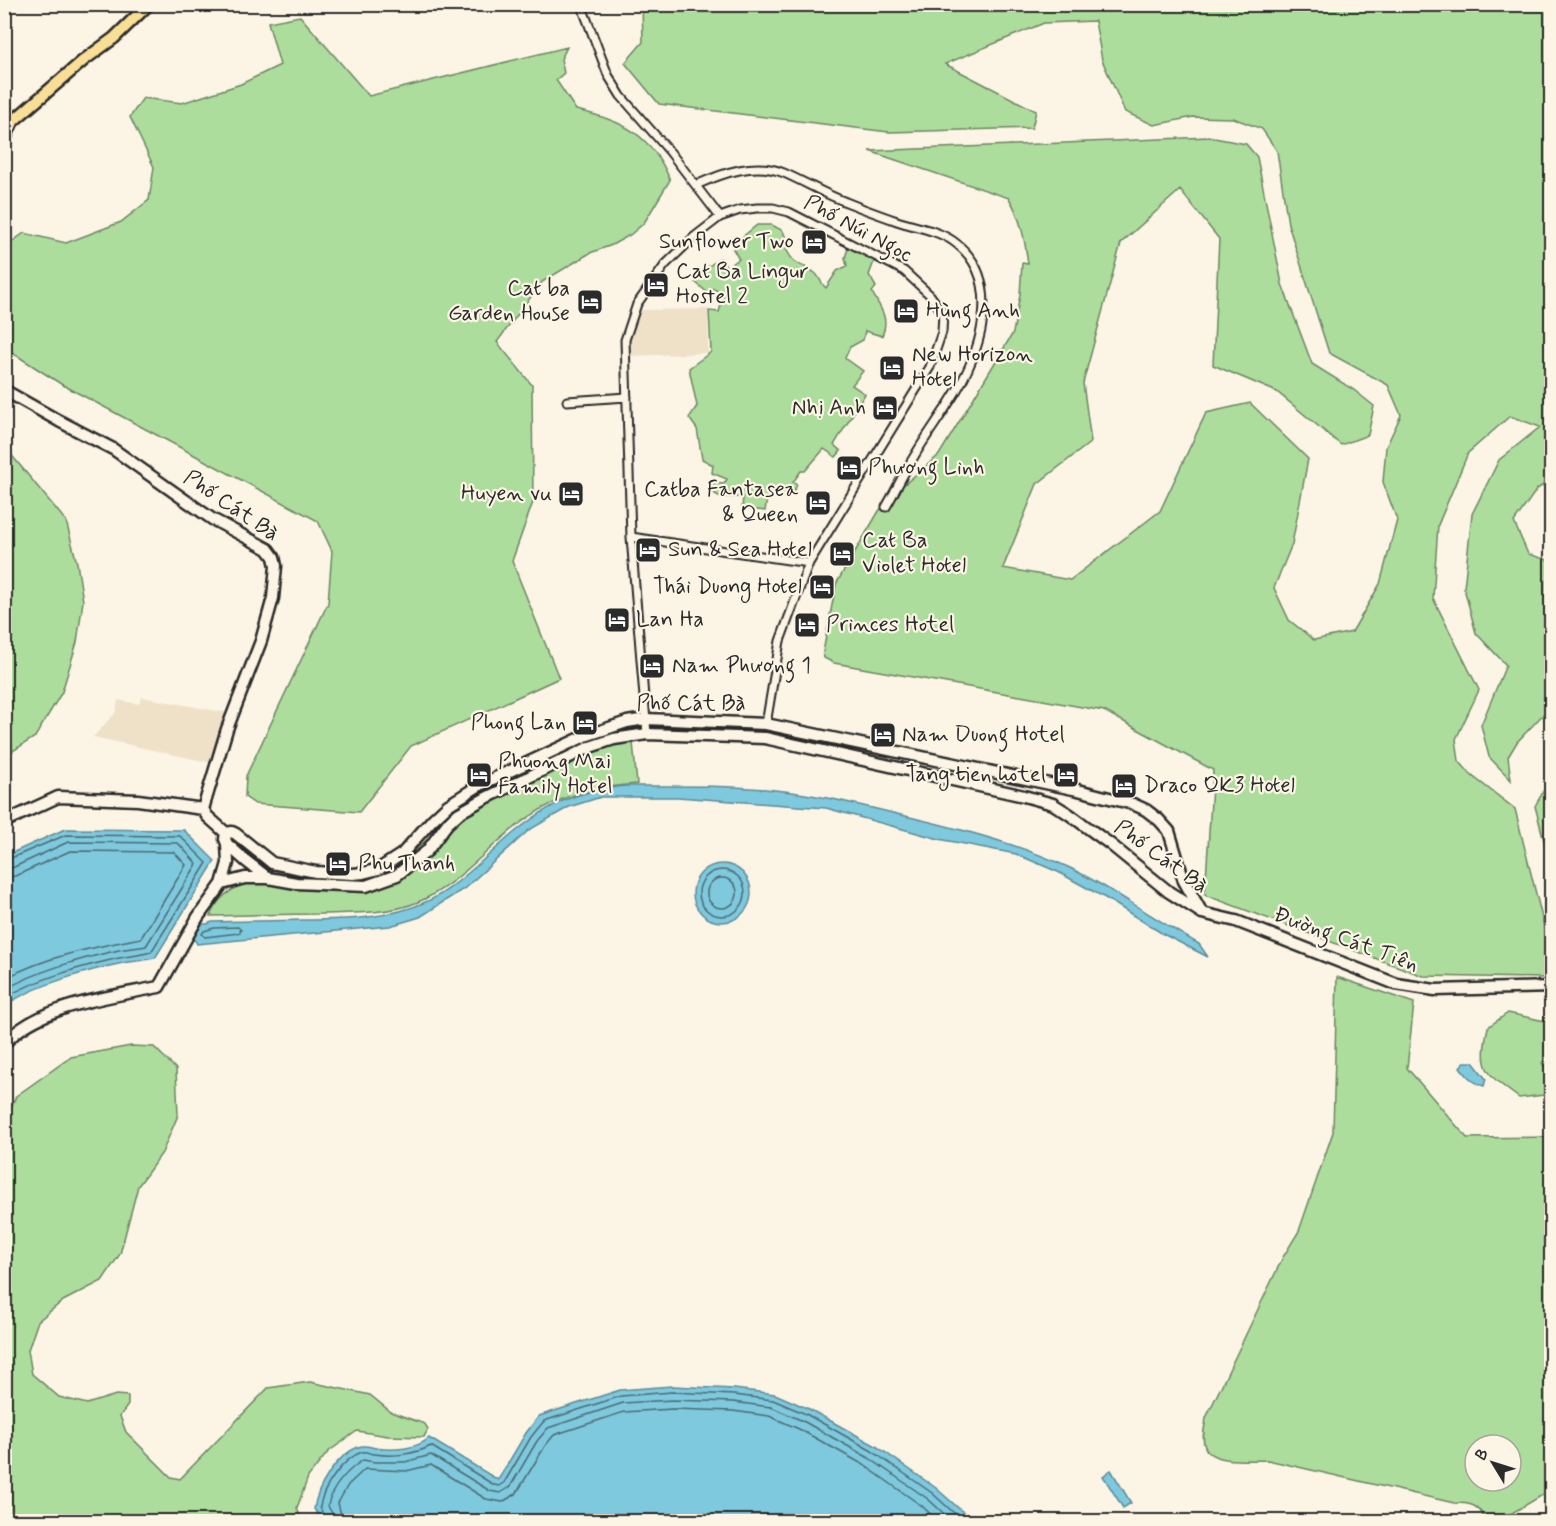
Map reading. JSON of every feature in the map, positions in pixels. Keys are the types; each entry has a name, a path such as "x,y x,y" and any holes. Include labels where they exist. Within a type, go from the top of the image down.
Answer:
{"main road":[{"path":"4,129 84,60 114,38 149,4"},
{"name":"Phố Cát Bà","path":"4,390 59,422 113,449 212,519 268,549 274,557 276,566 273,598 261,641 226,729 203,809 246,861 268,878 296,883 366,886 383,881 397,875 427,851 447,824 459,813 500,790 590,747 614,739 647,734 765,738 1053,804 1110,844 1169,892 1202,913"},
{"name":"Phố Cát Bà","path":"227,838 232,832 272,863 316,872 353,874 379,869 402,854 448,805 494,778 585,736 620,724 646,719 766,724 1078,790 1133,804 1159,819 1169,831 1184,881 1202,913"},
{"path":"765,738 766,724"},
{"path":"927,774 930,760"},
{"path":"494,778 500,790"},
{"path":"4,822 58,796 138,800 203,809"},
{"path":"4,1044 28,1023 77,1005 159,987 198,917 222,884 228,863 227,838"},
{"path":"222,884 245,878 268,878 272,863"},
{"path":"379,869 383,881"},
{"name":"Đường Cát Tiên","path":"1202,913 1236,921 1396,984 1435,990 1551,987"}],"street":[{"path":"581,4 608,75 621,96 670,152 720,217"},
{"path":"4,146 16,120"},
{"path":"696,186 710,179 749,168 782,172 841,201 945,236 963,249 975,263 983,282 984,313 974,354 958,388 914,456 886,507"},
{"name":"Phố Núi Ngọc","path":"647,734 631,537 625,340 637,304 665,265 694,237 720,217 740,210 757,208 773,208 789,212 904,271 930,295 943,313 942,332 930,367 809,563 780,641 766,724"},
{"path":"567,401 627,397"},
{"path":"631,537 809,563"}],"shaded area":[{"path":"708,309 708,353 631,356 630,340 639,310"},
{"path":"142,697 228,713 212,763 93,737 116,712 118,700 139,704"}],"green space":[{"path":"642,5 1551,5 1551,480 1537,489 1514,522 1528,554 1551,561 1551,706 1517,742 1508,757 1511,780 1489,757 1481,725 1506,665 1476,633 1464,588 1472,514 1499,460 1540,427 1510,416 1468,453 1438,525 1433,598 1479,690 1456,739 1459,761 1471,775 1515,809 1551,954 1551,976 1540,978 1423,976 1205,895 1213,770 1104,711 834,663 824,658 823,652 836,584 879,511 893,494 939,455 1013,333 1020,295 1022,263 1028,264 1022,230 1009,198 869,151 1209,137 1246,144 1257,157 1282,284 1312,364 1354,390 1374,406 1368,435 1341,445 1277,392 1213,365 1219,239 1180,190 1121,243 1083,383 1091,442 1037,484 1003,568 1070,580 1160,511 1206,413 1250,403 1308,459 1292,544 1274,588 1289,620 1314,640 1352,632 1380,584 1397,520 1383,482 1386,447 1401,415 1388,385 1329,353 1288,224 1277,151 1262,129 1233,118 1193,117 1154,125 1125,112 1102,60 1095,21 1044,23 945,64 1036,111 1032,128 889,132 659,104 625,63 643,42"},
{"path":"300,16 369,96 567,47 561,59 564,73 556,80 576,110 608,119 634,132 654,151 670,180 644,223 630,235 590,253 542,282 497,342 532,385 533,502 512,561 559,678 411,746 359,812 255,804 245,797 246,776 328,603 332,551 318,521 61,384 5,348 5,247 24,233 66,243 121,222 149,200 154,167 130,117 143,98 182,103 241,84 280,65 268,22"},
{"path":"757,225 772,225 783,231 787,241 786,249 793,260 815,273 826,288 837,271 847,266 845,258 848,248 856,249 875,259 869,275 876,287 872,292 883,313 885,324 882,336 865,331 863,340 850,347 845,358 863,371 852,385 865,394 834,445 841,451 836,457 824,449 793,482 797,485 792,494 768,493 765,511 742,508 743,497 720,497 712,492 710,487 715,483 724,484 727,479 712,473 713,465 702,459 697,429 689,418 697,406 689,368 711,352 709,311 719,312 724,294 711,288 709,294 695,282 705,269 720,258 727,267 739,259 733,249 735,243"},
{"path":"4,446 66,521 77,563 83,601 77,642 62,692 35,737 5,756"},
{"path":"632,732 637,784 581,793 542,809 515,827 462,874 434,894 418,902 395,909 369,912 210,916 224,896 245,883 250,872 346,884 361,883 378,888 391,870 429,838 443,819 457,806 575,745 599,736"},
{"path":"1551,778 1552,860 1549,860 1535,806"},
{"path":"1337,977 1414,1003 1407,1068 1467,1138 1551,1137 1551,1490 1502,1519 1484,1518 1476,1507 1468,1504 1454,1503 1268,1460 1224,1459 1209,1452 1205,1447 1203,1436 1206,1418 1283,1257 1299,1231 1333,1132"},
{"path":"1508,1013 1549,1022 1551,1053 1542,1063 1551,1072 1551,1081 1544,1095 1519,1098 1492,1076 1487,1069 1484,1053 1488,1027"},
{"path":"131,1046 154,1047 176,1069 178,1115 162,1153 138,1186 120,1254 102,1281 63,1301 38,1321 28,1350 32,1374 59,1397 87,1404 116,1395 128,1396 128,1405 120,1416 126,1432 171,1477 180,1479 268,1388 310,1382 370,1395 391,1412 425,1424 428,1429 424,1437 388,1436 357,1431 328,1452 308,1477 297,1508 302,1521 5,1521 5,1122 16,1096 71,1057"}],"water":[{"path":"625,786 756,788 794,792 941,825 1016,846 1070,868 1119,895 1199,944 1208,957 1163,934 1058,872 1016,854 939,839 826,808 678,797 601,797 569,807 529,830 465,888 420,917 390,926 197,944 193,937 201,924 212,922 351,919 383,915 413,907 450,888 516,831 547,809 581,794"},
{"path":"65,829 184,830 215,861 155,958 78,974 30,992 5,1006 5,856"},
{"path":"722,864 733,866 746,877 751,893 749,904 738,917 722,922 711,920 698,909 693,893 695,882 706,869"},
{"path":"1464,1062 1473,1062 1486,1079 1484,1086 1473,1081 1460,1067"},
{"path":"672,1386 734,1389 775,1394 809,1409 876,1446 936,1488 973,1521 323,1522 314,1509 319,1491 329,1473 343,1457 358,1447 397,1449 418,1445 429,1438 498,1480 539,1416 620,1390"},
{"path":"1111,1470 1131,1503 1123,1508 1103,1476"}],"place":[{"name":"Sunflower Two","path":"814,242"},
{"name":"Cat Ba Lingur Hostel 2","path":"656,285"},
{"name":"Cat ba Garden House","path":"590,302"},
{"name":"Hùng Anh","path":"906,311"},
{"name":"New Horizon Hotel","path":"892,368"},
{"name":"Nhị Anh","path":"885,408"},
{"name":"Phương Linh","path":"849,468"},
{"name":"Huyen vu","path":"571,494"},
{"name":"Catba Fantasea & Queen","path":"818,503"},
{"name":"Sun & Sea Hotel","path":"648,550"},
{"name":"Cat Ba Violet Hotel","path":"842,554"},
{"name":"Thái Duong Hotel","path":"822,587"},
{"name":"Lan Ha","path":"617,620"},
{"name":"Princes Hotel","path":"807,625"},
{"name":"Nam Phương 1","path":"652,666"},
{"name":"Phong Lan","path":"585,723"},
{"name":"Nam Duong Hotel","path":"883,735"},
{"name":"Phuong Mai Family Hotel","path":"479,775"},
{"name":"Tang tien hotel","path":"1066,775"},
{"name":"Draco QK3 Hotel","path":"1124,786"},
{"name":"Phu Thanh","path":"338,864"}]}
